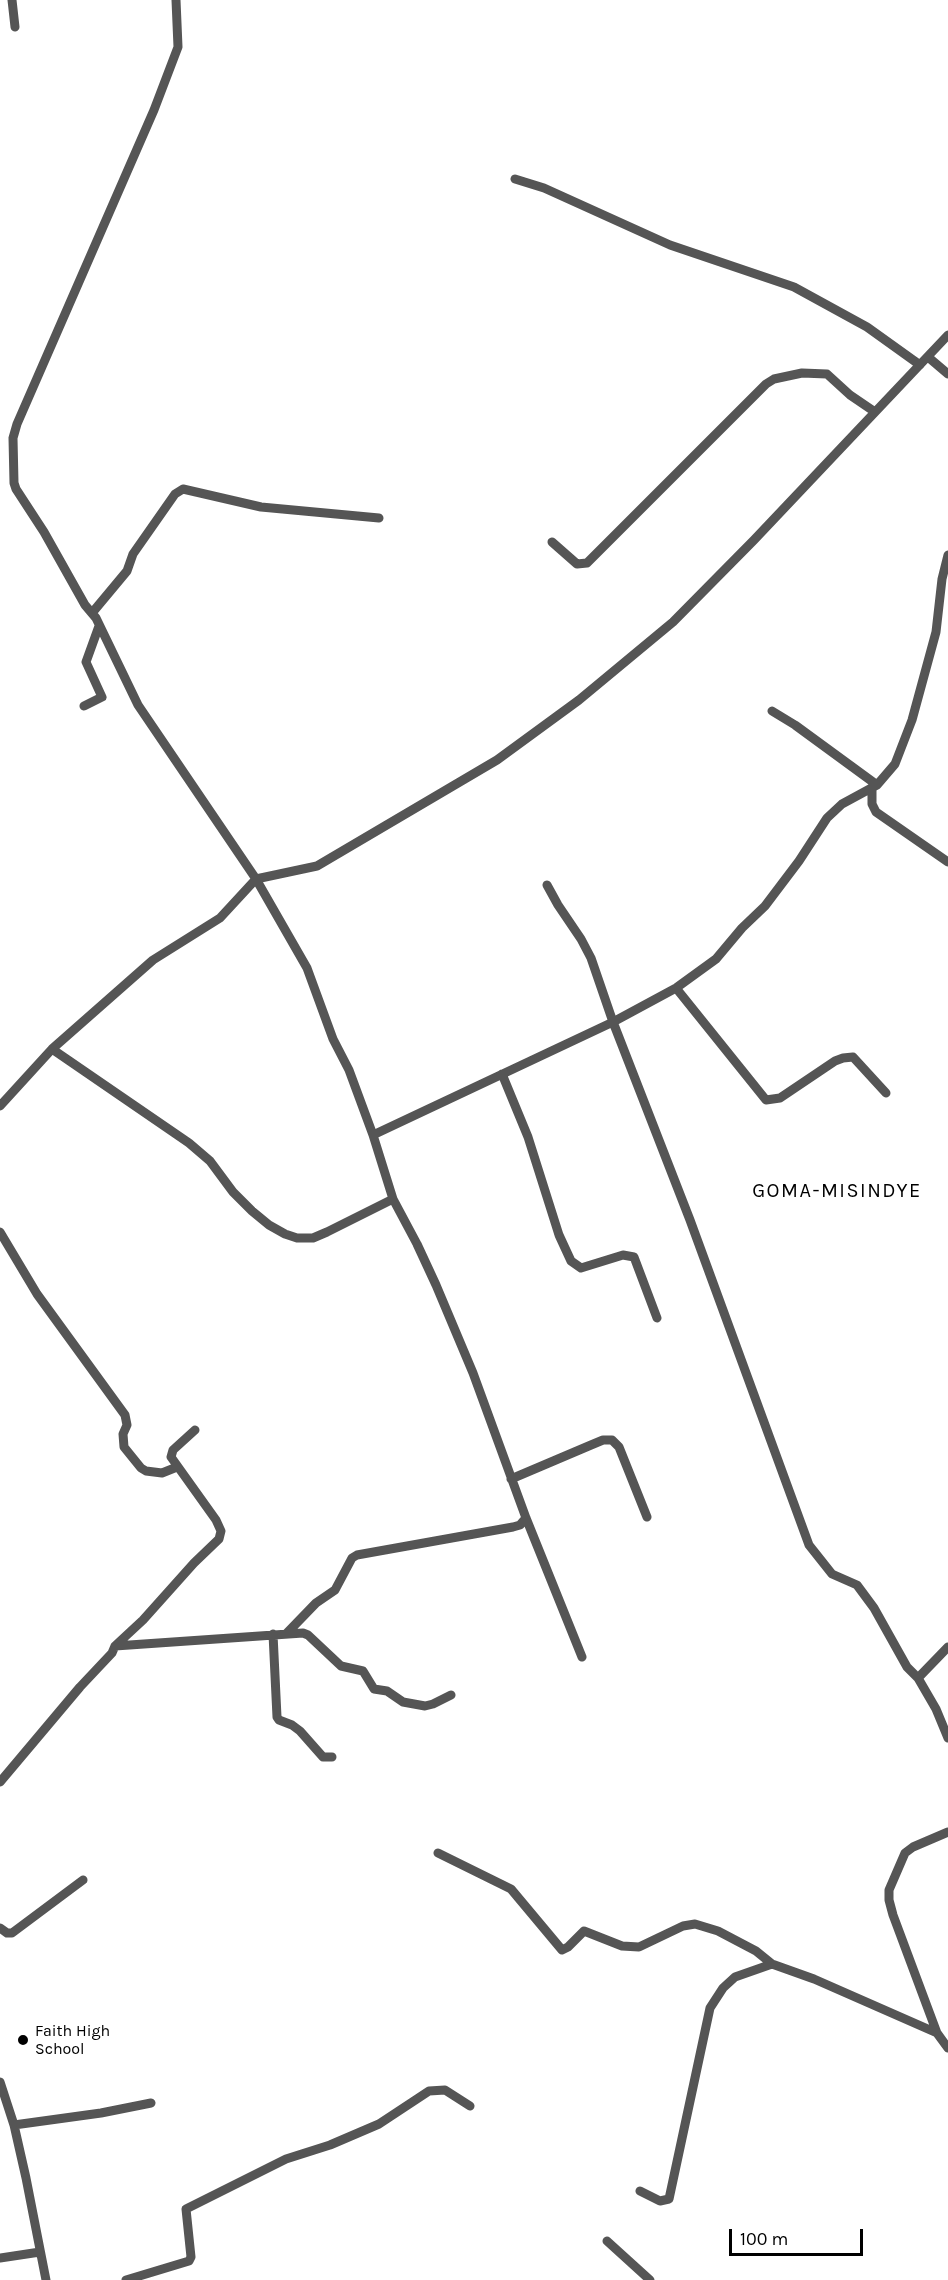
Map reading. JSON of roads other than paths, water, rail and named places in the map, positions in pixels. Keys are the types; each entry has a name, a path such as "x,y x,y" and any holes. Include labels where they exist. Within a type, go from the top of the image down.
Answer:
{"street":[{"path":"12,0 15,27"},
{"path":"176,0 178,47 165,84 14,432 14,483 85,605 92,613 138,705 256,879 307,968 333,1039 349,1070 393,1199 436,1285 472,1373 525,1518 582,1656"},
{"path":"515,179 544,188 670,245 794,287 867,327 920,365"},
{"path":"0,1106 51,1049 153,960 220,918 256,879 316,866 497,760 555,718 673,622 948,335"},
{"path":"928,357 948,374"},
{"path":"552,542 577,564 587,563 758,392 774,379 802,373 827,374 850,395 875,412"},
{"path":"92,613 127,571 136,549 179,491 188,490 283,510 379,518"},
{"path":"373,1135 613,1022 676,988 716,959 742,928 765,906 799,861 826,818 842,804 875,786 895,764 912,720 936,632 942,579 948,555"},
{"path":"84,706 102,697 86,662 99,626"},
{"path":"772,711 795,725 875,786"},
{"path":"875,786 872,804 876,812 948,862"},
{"path":"547,885 591,958 809,1545 832,1574 857,1585 874,1608 907,1667 918,1678 936,1709 948,1738"},
{"path":"676,988 766,1100 780,1098 835,1061 853,1057 886,1093"},
{"path":"51,1049 189,1143 210,1161 233,1192 252,1211 269,1226 285,1234 297,1238 313,1238 393,1199"},
{"path":"502,1074 528,1137 559,1235 571,1261 581,1268 623,1255 634,1257 657,1318"},
{"path":"0,1232 37,1294 125,1415 127,1425 123,1434 124,1447 146,1471 162,1473 177,1467"},
{"path":"0,1782 80,1687 112,1653 115,1646 143,1620 221,1535 216,1520 171,1456 173,1450 195,1430"},
{"path":"511,1479 591,1444 612,1440 619,1447 646,1517"},
{"path":"286,1633 316,1603 335,1590 352,1558 357,1555 513,1527 520,1525 525,1518"},
{"path":"115,1646 299,1632 308,1635 341,1666 363,1671 374,1689 387,1691 404,1702 425,1706 451,1695"},
{"path":"273,1634 277,1717 300,1731 323,1758 332,1757"},
{"path":"918,1678 948,1647"},
{"path":"948,1832 913,1847 905,1853 890,1890 889,1900 937,2033 948,2048"},
{"path":"438,1853 511,1888 562,1950 584,1931 622,1946 639,1947 683,1926 695,1924 718,1931 756,1951 771,1964 814,1979 937,2033"},
{"path":"0,1928 7,1933 12,1933 83,1880"},
{"path":"640,2191 660,2201 669,2199 693,2080 710,2008 715,1999 735,1977 771,1964"},
{"path":"0,2082 14,2125 41,2246 40,2252 46,2280"},
{"path":"126,2280 189,2261 191,2257 186,2209 286,2159 330,2145 379,2124 429,2091 445,2090 470,2106"},
{"path":"14,2125 101,2113 151,2103"},
{"path":"607,2241 650,2280"},
{"path":"0,2258 40,2252"}],"place":[{"name":"Faith High School","path":"23,2040"}],"district":[{"name":"GOMA-MISINDYE","path":"837,1191"}]}
